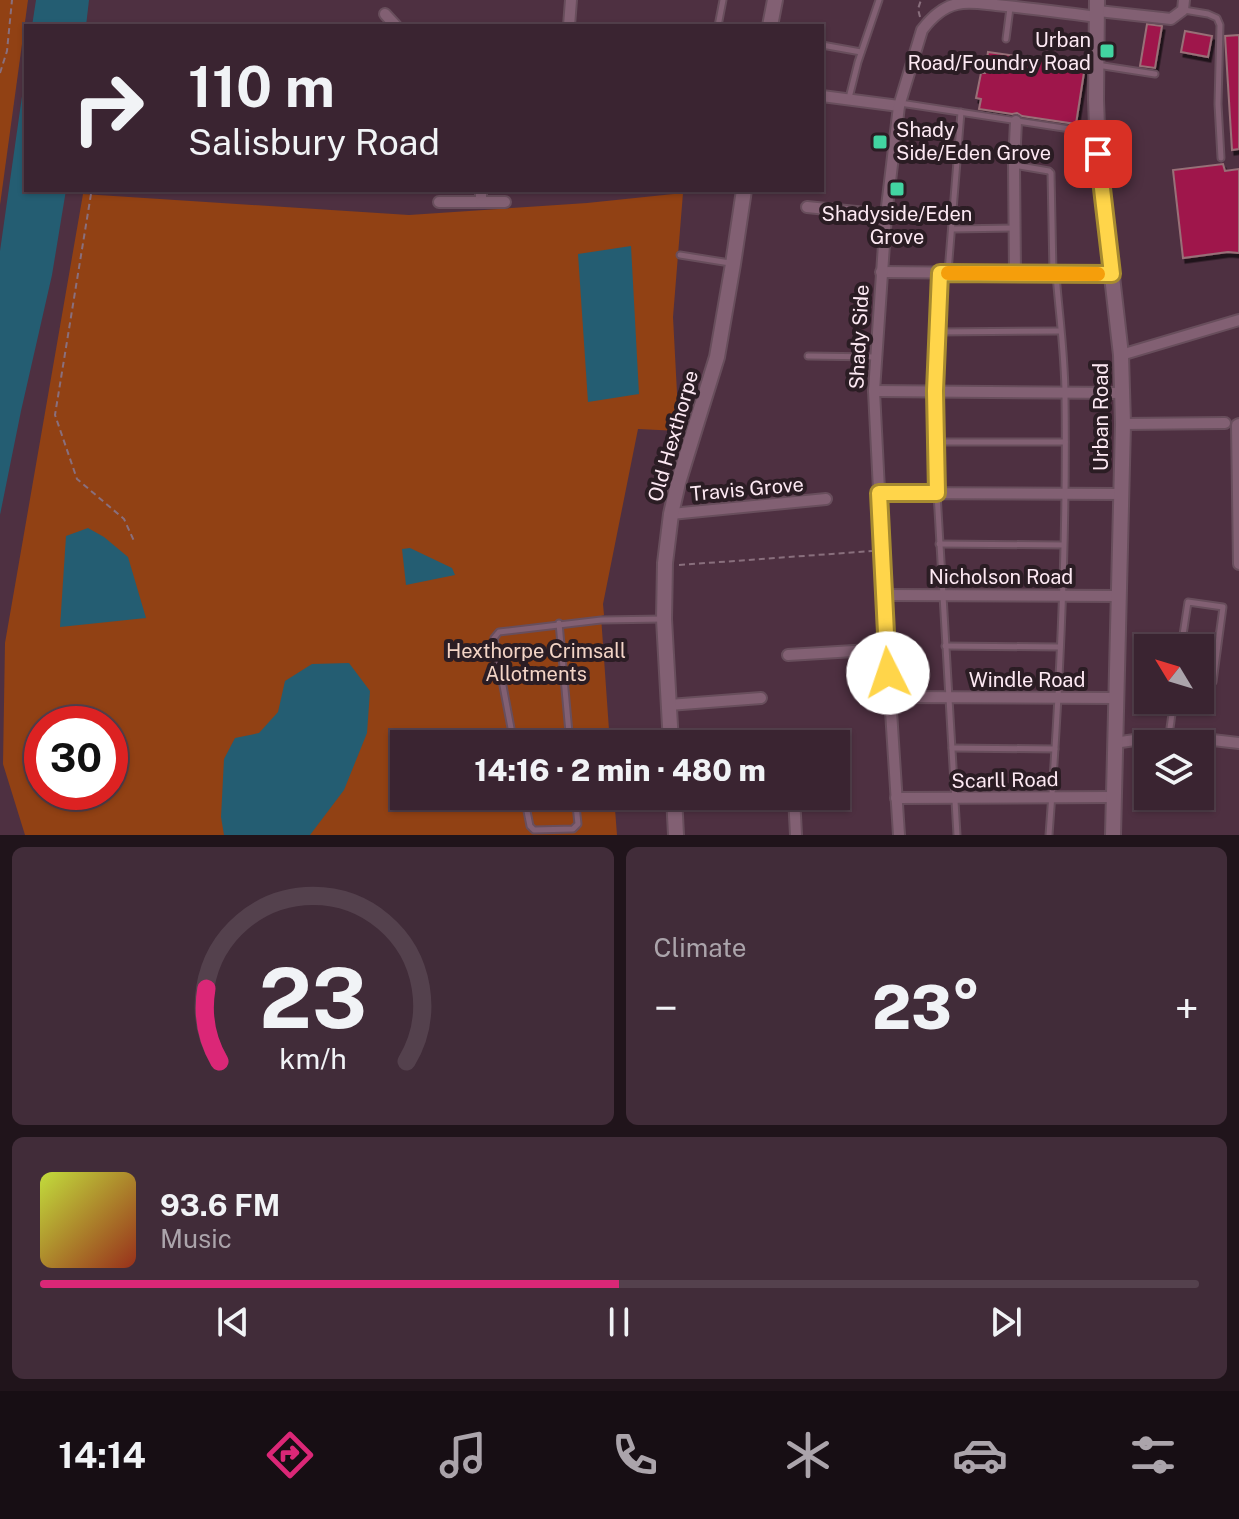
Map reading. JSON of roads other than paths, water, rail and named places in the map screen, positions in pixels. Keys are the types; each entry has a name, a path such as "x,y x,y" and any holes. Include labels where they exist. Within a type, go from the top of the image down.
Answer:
{"street":[{"path":"569,24 571,0"},
{"path":"770,24 775,0"},
{"name":"Shady Side","path":"899,835 874,391 881,272 899,104 918,40 929,20 957,4 1011,3 1098,9 1171,19 1184,5"},
{"name":"Urban Road","path":"1098,9 1097,133 1121,355 1123,424 1113,835"},
{"path":"385,14 394,24"},
{"path":"824,96 899,104"},
{"path":"1015,274 1016,121"},
{"name":"Old Hexthorpe","path":"670,730 664,619 665,566 671,514 717,357 744,192"},
{"path":"439,202 481,196 505,202"},
{"path":"807,207 886,215"},
{"path":"881,272 1112,274"},
{"path":"1121,355 1239,320"},
{"path":"874,391 1121,393"},
{"path":"1123,424 1225,423"},
{"path":"1239,424 1239,564"},
{"path":"879,493 1121,494"},
{"name":"Travis Grove","path":"671,514 826,499"},
{"name":"Nicholson Road","path":"884,595 1118,596"},
{"path":"788,655 887,649"},
{"name":"Windle Road","path":"890,697 1115,698"},
{"path":"669,705 761,698"},
{"path":"1114,743 1134,740"},
{"path":"1214,740 1239,743"},
{"name":"Scarll Road","path":"896,798 1114,797"},
{"path":"675,810 676,835"},
{"path":"795,810 796,835"}],"lane":[{"path":"718,24 723,0"},
{"path":"849,99 879,0"},
{"path":"1006,39 1011,3"},
{"path":"1184,5 1217,18 1220,25 1218,104 1221,158"},
{"path":"824,45 861,52"},
{"path":"1096,65 1155,74"},
{"path":"899,104 1097,133"},
{"path":"957,835 939,544 935,391 938,332 952,229 961,112"},
{"path":"1014,165 1051,173 1054,274 1065,393 1062,596 1049,835"},
{"path":"952,229 1015,228"},
{"path":"680,255 733,264"},
{"path":"938,332 1060,331"},
{"path":"808,356 877,357"},
{"path":"936,442 1065,442"},
{"path":"939,544 1063,545"},
{"path":"1183,634 1188,602 1223,607 1214,674"},
{"path":"511,730 494,638 499,632 559,623 664,619"},
{"path":"559,623 569,730"},
{"path":"945,646 1060,647"},
{"path":"952,748 1055,749"},
{"path":"527,810 530,826 534,830 573,829 578,824 576,810"}],"water":[{"path":"36,0 89,0 86,24 32,24"},
{"path":"24,82 24,192 66,192 52,275 0,515 0,251"},
{"path":"631,246 639,394 588,402 578,254"},
{"path":"88,528 128,557 146,618 60,627 66,536"},
{"path":"410,548 452,568 455,575 406,585 402,549"},
{"path":"349,663 370,691 367,733 344,790 310,835 224,835 221,817 224,759 235,738 259,733 278,712 285,681 312,664"}],"place":[{"name":"Urban Road/Foundry Road","path":"1107,51"},
{"name":"Shady Side/Eden Grove","path":"880,142"},
{"name":"Shadyside/Eden Grove","path":"897,189"}],"park label":[{"name":"Hexthorpe Crimsall Allotments","path":"536,662"}]}
